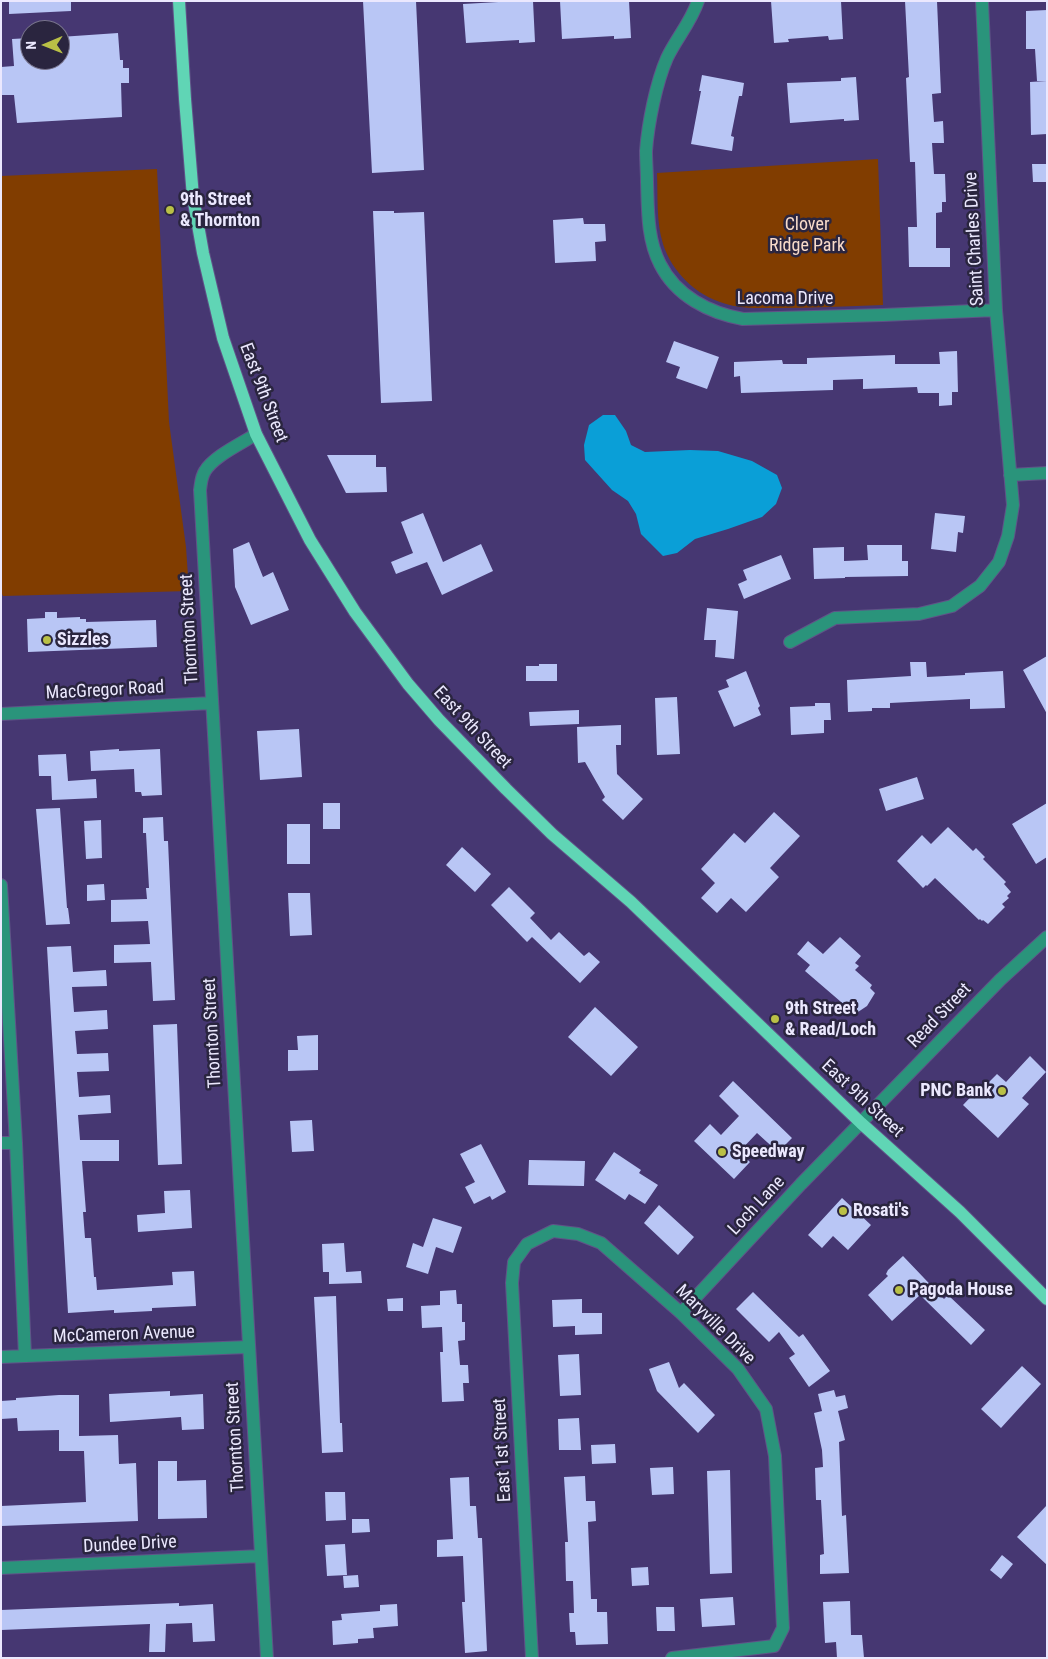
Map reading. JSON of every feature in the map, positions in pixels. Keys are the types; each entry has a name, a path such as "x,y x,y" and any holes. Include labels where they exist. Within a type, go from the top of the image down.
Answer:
{"main road":[{"name":"East 9th Street","path":"180,1 191,174 203,253 223,338 256,434 310,540 355,612 408,684 506,790 552,834 632,902 861,1123 960,1212 1047,1298"}],"street":[{"name":"Lacoma Drive","path":"698,1 695,10 668,58 655,98 646,152 651,239 660,264 676,286 706,308 722,315 742,319 996,310"},
{"name":"Saint Charles Drive","path":"790,642 835,618 919,614 952,606 980,586 998,562 1008,536 1013,505 996,310 982,1"},
{"name":"Thornton Street","path":"256,434 215,460 205,470 201,479 200,490 267,1658"},
{"path":"1010,475 1047,473"},
{"name":"MacGregor Road","path":"1,714 212,703"},
{"path":"1,885 16,1143 25,1356"},
{"name":"Read Street","path":"861,1123 1000,980 1047,937"},
{"name":"Loch Lane","path":"681,1313 780,1206 861,1123"},
{"path":"1,1143 16,1143"},
{"name":"Maryville Drive","path":"527,1244 553,1231 578,1234 600,1243 681,1313 738,1369 766,1409 776,1456 784,1628 774,1646 672,1658"},
{"name":"East 1st Street","path":"527,1244 514,1262 512,1283 532,1658"},
{"name":"McCameron Avenue","path":"1,1357 248,1347"},
{"name":"Dundee Drive","path":"1,1568 261,1556"}],"green space":[{"name":"Clover Ridge Park","path":"878,159 883,305 763,308 729,305 704,294 686,281 672,264 667,254 659,226 657,173"},
{"path":"157,169 169,422 186,547 189,591 3,596 1,592 1,176"}],"water":[{"path":"603,415 615,415 626,431 631,445 645,452 718,451 752,461 777,475 782,488 776,504 762,517 695,539 677,553 663,556 641,534 636,514 628,501 612,490 585,460 584,445 589,425"}],"building":[{"path":"9,1 71,1 71,11 9,14"},
{"path":"363,1 416,1 424,170 372,173"},
{"path":"533,1 535,42 519,43 519,40 466,43 463,4"},
{"path":"560,1 629,1 631,38 614,39 614,36 562,39"},
{"path":"771,1 841,1 843,39 829,40 828,36 788,39 789,42 774,43"},
{"path":"905,1 937,1 941,93 932,94 934,122 943,121 944,143 932,143 934,174 945,174 946,202 942,202 942,212 936,213 936,248 950,248 950,267 909,267 908,227 917,227 915,162 910,162 906,78 909,77"},
{"path":"1047,10 1047,81 1037,81 1035,49 1026,49 1026,11"},
{"path":"118,33 120,60 123,60 123,68 129,68 129,83 121,83 122,117 17,123 14,95 1,95 1,67 14,66 12,39 20,39 20,70 70,70 70,36"},
{"path":"702,75 744,83 742,96 739,96 731,136 734,137 732,151 691,144 701,91 699,91"},
{"path":"856,77 859,120 844,121 844,119 790,123 787,83 841,81 841,78"},
{"path":"1047,81 1047,134 1031,135 1030,82"},
{"path":"1032,164 1047,164 1047,182 1033,182"},
{"path":"373,211 394,211 394,213 424,212 432,401 381,403"},
{"path":"583,218 584,224 605,224 606,241 595,242 596,261 555,263 553,220"},
{"path":"674,341 719,357 707,389 676,378 680,367 666,362"},
{"path":"957,351 958,392 952,392 952,405 939,406 939,393 918,393 917,387 863,389 863,379 833,380 833,390 741,393 740,376 734,377 734,362 782,360 783,364 807,364 807,358 895,355 895,364 940,364 939,352"},
{"path":"327,455 376,455 376,467 386,467 387,492 346,493"},
{"path":"423,513 443,562 481,544 493,571 442,595 427,562 396,574 391,562 413,553 401,522"},
{"path":"935,513 965,516 963,533 958,532 956,552 931,549"},
{"path":"249,542 263,577 273,572 289,610 251,625 235,587 233,549"},
{"path":"867,545 902,545 902,561 908,561 908,576 814,579 813,548 844,547 844,561 868,560"},
{"path":"781,555 791,579 744,599 738,584 747,580 743,570"},
{"path":"707,608 738,611 734,659 715,657 716,640 704,640"},
{"path":"45,612 57,612 57,618 80,617 80,619 86,619 86,622 156,620 157,647 28,652 27,619 45,618"},
{"path":"1047,656 1047,714 1023,670"},
{"path":"910,662 926,662 927,677 1003,671 1005,708 970,709 970,699 890,703 890,708 872,708 872,711 848,712 847,680 911,676"},
{"path":"539,664 557,664 557,681 526,681 526,666 539,666"},
{"path":"746,671 760,706 758,708 761,715 734,727 718,691 729,687 726,680"},
{"path":"677,697 680,754 657,755 655,698"},
{"path":"815,703 830,703 831,720 824,720 824,733 791,735 790,707 815,706"},
{"path":"579,710 579,724 530,726 529,712"},
{"path":"621,725 621,745 616,745 617,774 643,799 623,820 602,800 605,797 585,762 578,763 577,727"},
{"path":"299,729 302,777 260,780 257,731"},
{"path":"119,749 119,751 160,749 162,795 142,796 141,792 135,792 134,769 91,771 90,751"},
{"path":"66,754 68,781 96,779 97,798 52,800 51,776 39,776 38,755"},
{"path":"917,777 924,799 886,811 879,789"},
{"path":"323,803 340,803 340,829 323,829"},
{"path":"1047,803 1047,857 1036,864 1012,824"},
{"path":"60,808 67,908 70,924 46,925 36,809"},
{"path":"774,812 800,836 770,868 779,877 746,912 731,898 717,913 701,898 715,883 701,869 734,833 745,843"},
{"path":"163,817 164,841 168,841 175,1000 153,1001 151,962 114,963 114,945 150,944 148,921 111,922 111,900 147,899 146,888 149,888 146,833 143,833 143,818"},
{"path":"101,820 102,858 86,859 84,821"},
{"path":"287,824 310,824 310,864 287,864"},
{"path":"948,827 973,851 976,848 985,857 983,859 1006,882 1004,884 1011,892 1007,896 1009,898 1002,904 1005,907 988,924 983,920 979,920 935,878 923,888 897,861 922,835 931,844"},
{"path":"462,847 491,874 475,892 446,865"},
{"path":"104,884 105,900 87,901 87,885"},
{"path":"509,887 535,913 530,918 551,940 559,932 584,956 589,952 600,962 580,983 532,937 527,942 491,905"},
{"path":"288,893 310,893 312,935 290,936"},
{"path":"840,937 861,956 855,963 859,966 855,970 872,985 870,988 875,993 867,1006 855,1014 805,971 810,965 797,954 808,941 823,954"},
{"path":"71,946 73,972 106,970 107,986 72,987 74,1012 107,1010 108,1029 75,1031 77,1054 108,1053 109,1071 77,1072 79,1097 110,1095 111,1113 78,1115 80,1140 119,1140 119,1161 82,1161 86,1212 83,1212 85,1238 91,1238 97,1290 173,1285 172,1272 194,1271 196,1306 152,1308 152,1311 114,1313 114,1310 68,1313 47,947"},
{"path":"595,1007 638,1047 611,1076 568,1037"},
{"path":"177,1024 182,1164 158,1165 153,1025"},
{"path":"318,1035 318,1070 288,1071 288,1050 298,1050 297,1036"},
{"name":"PNC Bank","path":"1030,1056 1046,1072 1022,1098 1029,1104 998,1138 963,1105 984,1083 986,1085 997,1074 1006,1082"},
{"name":"Speedway","path":"733,1081 792,1138 778,1152 757,1133 739,1152 750,1162 734,1179 694,1141 710,1124 721,1135 739,1116 719,1096"},
{"path":"312,1120 314,1151 292,1152 290,1121"},
{"path":"481,1144 506,1192 492,1200 490,1196 474,1204 465,1187 475,1182 460,1154"},
{"path":"614,1152 641,1170 639,1173 658,1185 645,1204 629,1194 625,1200 595,1180"},
{"path":"529,1160 585,1161 584,1186 528,1185"},
{"path":"190,1190 192,1228 138,1232 137,1215 165,1213 164,1191"},
{"name":"Rosati's","path":"842,1198 871,1225 848,1250 833,1236 822,1248 808,1235"},
{"path":"659,1205 694,1237 678,1255 644,1223"},
{"path":"433,1218 462,1227 453,1253 436,1247 428,1274 406,1267 413,1243 423,1247"},
{"path":"344,1243 346,1272 361,1271 362,1283 329,1284 329,1272 323,1272 322,1244"},
{"path":"903,1256 944,1299 948,1295 985,1330 971,1345 920,1295 892,1321 868,1295 888,1276 886,1274 888,1270"},
{"path":"456,1290 457,1304 462,1304 462,1322 465,1322 465,1340 458,1341 460,1365 468,1365 469,1383 463,1383 464,1401 442,1402 440,1352 443,1352 442,1327 422,1328 421,1306 440,1305 440,1291"},
{"path":"753,1292 799,1337 803,1334 830,1371 809,1387 789,1358 795,1354 779,1332 769,1342 736,1309"},
{"path":"336,1296 340,1423 342,1423 343,1452 322,1453 314,1297"},
{"path":"403,1298 403,1311 388,1311 387,1299"},
{"path":"582,1299 582,1313 602,1313 602,1334 575,1335 575,1326 553,1327 552,1300"},
{"path":"579,1354 581,1395 560,1396 558,1355"},
{"path":"669,1362 679,1388 684,1383 715,1415 698,1433 657,1391 649,1369"},
{"path":"1022,1366 1041,1384 1001,1428 981,1409"},
{"path":"834,1390 836,1397 845,1395 848,1408 838,1411 845,1440 839,1442 842,1516 846,1515 849,1573 820,1574 820,1555 824,1554 821,1500 816,1500 815,1468 823,1467 822,1450 814,1413 822,1411 818,1394"},
{"path":"170,1391 170,1396 203,1394 204,1429 182,1430 181,1417 110,1422 109,1394"},
{"path":"59,1395 79,1395 79,1436 118,1435 119,1464 136,1463 138,1521 1,1526 1,1506 86,1502 84,1451 59,1451 59,1430 18,1431 17,1418 1,1419 1,1401"},
{"path":"579,1418 581,1450 559,1450 558,1419"},
{"path":"615,1444 616,1463 592,1464 591,1445"},
{"path":"158,1461 177,1461 177,1481 206,1480 207,1518 158,1519"},
{"path":"673,1467 674,1494 652,1495 650,1468"},
{"path":"730,1470 732,1573 710,1574 707,1471"},
{"path":"585,1476 586,1501 595,1501 596,1521 588,1522 591,1599 597,1599 597,1612 607,1612 608,1644 576,1645 575,1632 570,1632 569,1613 574,1613 573,1581 566,1581 565,1542 568,1542 564,1477"},
{"path":"469,1477 470,1506 476,1506 478,1538 482,1538 487,1651 465,1653 462,1602 465,1602 463,1556 437,1557 437,1540 453,1539 450,1478"},
{"path":"325,1492 345,1492 346,1520 326,1521"},
{"path":"1047,1505 1047,1565 1017,1537"},
{"path":"352,1519 369,1519 370,1532 352,1533"},
{"path":"345,1544 347,1575 327,1576 325,1545"},
{"path":"1002,1555 1013,1564 1001,1579 990,1570"},
{"path":"648,1567 649,1585 632,1586 631,1568"},
{"path":"358,1575 359,1587 344,1588 343,1576"},
{"path":"733,1597 735,1625 702,1627 700,1599"},
{"path":"850,1601 851,1635 862,1635 864,1658 837,1658 836,1642 825,1643 823,1602"},
{"path":"179,1603 179,1606 213,1604 215,1641 193,1642 192,1623 166,1624 165,1652 149,1652 150,1624 1,1630 1,1610"},
{"path":"397,1604 398,1626 373,1628 374,1638 358,1639 358,1643 333,1645 332,1621 342,1620 341,1614 380,1611 380,1605"},
{"path":"656,1607 674,1607 675,1631 657,1631"}],"place":[{"name":"9th Street & Thornton","path":"170,210"},
{"name":"Sizzles","path":"47,640"},
{"name":"9th Street & Read/Loch","path":"775,1019"},
{"name":"PNC Bank","path":"1002,1091"},
{"name":"Speedway","path":"722,1152"},
{"name":"Rosati's","path":"843,1211"},
{"name":"Pagoda House","path":"899,1290"}]}
